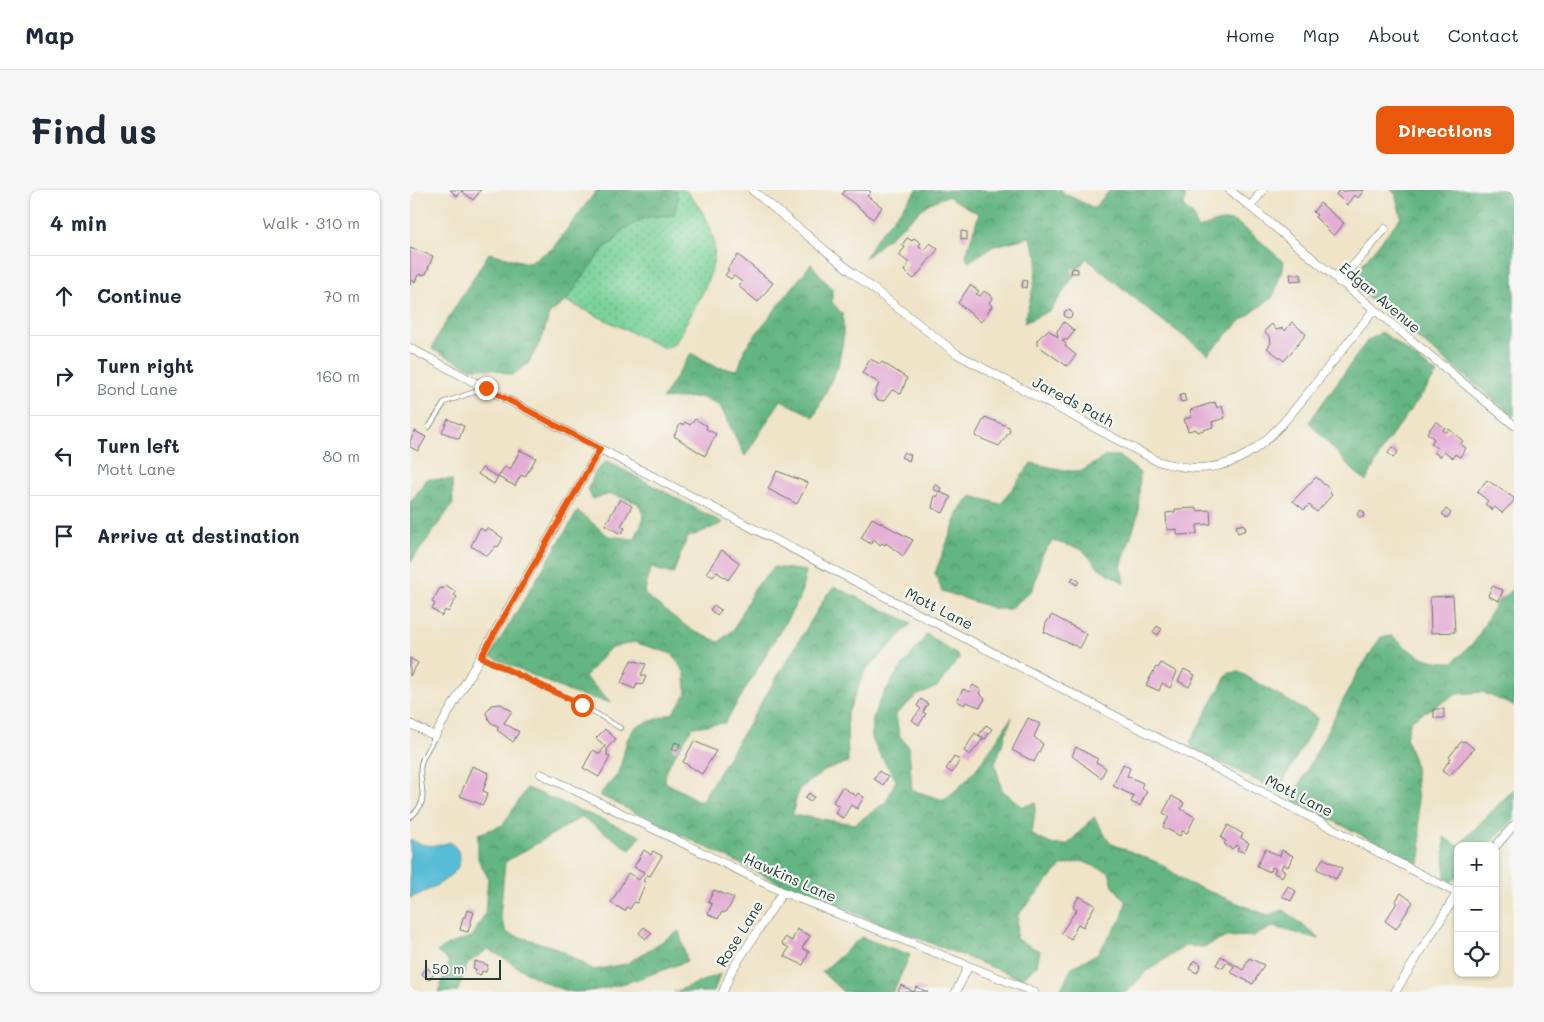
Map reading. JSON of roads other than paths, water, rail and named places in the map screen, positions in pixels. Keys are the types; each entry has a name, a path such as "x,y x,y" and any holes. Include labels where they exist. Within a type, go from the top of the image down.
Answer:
{"street":[{"name":"Jareds Path","path":"752,190 853,273 957,354 1148,457 1170,465 1184,467 1220,466 1242,458 1262,446 1282,425 1373,311"},
{"name":"Edgar Avenue","path":"1230,190 1373,311 1514,425"},
{"path":"1250,207 1263,190"},
{"path":"1339,282 1385,229"},
{"name":"Mott Lane","path":"410,348 600,449 1454,891"},
{"path":"410,724 435,736 600,449"},
{"name":"Hawkins Lane","path":"542,774 783,892 1034,992"},
{"path":"1499,842 1514,825"},
{"name":"Rose Lane","path":"723,992 732,970 783,892"},
{"path":"1395,992 1454,898"},
{"path":"956,992 968,966"}],"lane":[{"path":"429,427 445,402 486,388"},
{"path":"481,657 582,705 620,728"},
{"path":"410,817 419,810 422,802 424,794 420,778 422,762 435,736"}],"water":[{"path":"410,839 419,844 429,845 440,845 450,842 458,852 460,861 449,877 429,890 410,898"}]}
